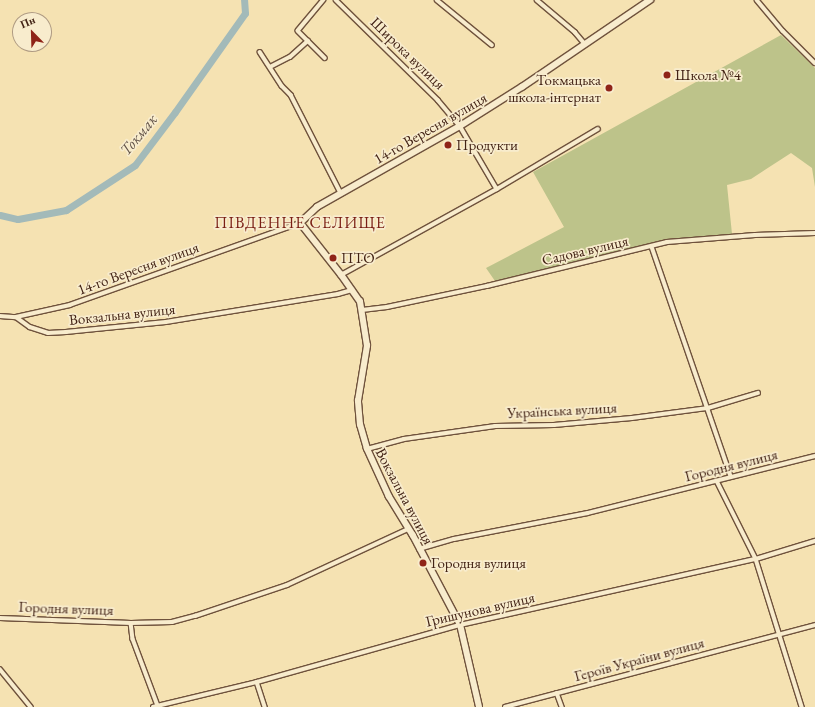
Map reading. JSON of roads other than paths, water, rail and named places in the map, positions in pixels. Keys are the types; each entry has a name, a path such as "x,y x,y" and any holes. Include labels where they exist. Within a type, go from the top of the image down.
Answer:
{"street":[{"path":"324,0 298,31 325,58"},
{"name":"Широка вулиця","path":"336,0 438,100 460,126 497,189"},
{"path":"437,0 492,45"},
{"path":"537,0 575,32 585,44"},
{"name":"14-го Вересня вулиця","path":"0,316 16,317 70,305 300,223 317,207 460,126 522,87 650,0"},
{"path":"757,0 783,31 815,63"},
{"path":"270,67 290,57 308,41"},
{"path":"260,52 282,86 291,94 341,193"},
{"path":"341,275 497,189 598,129"},
{"name":"Вокзальна вулиця","path":"300,223 352,290 362,310 367,346 358,401 360,425 367,449 389,497 460,625 479,707"},
{"name":"Садова вулиця","path":"362,310 487,286 652,247 667,242 755,235 815,233"},
{"path":"652,247 685,348 708,408 731,477"},
{"name":"Вокзальна вулиця","path":"16,317 30,327 48,333 66,332 166,322 338,294 352,290"},
{"name":"Українська вулиця","path":"367,449 404,439 495,426 554,425 632,418 708,408 758,393"},
{"name":"Городня вулиця","path":"419,549 454,539 588,513 815,456"},
{"path":"717,481 756,559 802,707"},
{"name":"Городня вулиця","path":"0,618 131,623 172,622 287,586 408,529"},
{"name":"Гришунова вулиця","path":"153,707 257,682 460,625 756,559 815,541"},
{"name":"Городня вулиця","path":"131,623 133,640 158,706"},
{"name":"Героїв України вулиця","path":"505,707 815,625"},
{"path":"0,670 31,707"},
{"path":"257,682 265,707"},
{"path":"557,693 562,707"}],"waterway":[{"name":"Токмак","path":"0,215 18,219 66,210 135,165 175,112 245,13 244,0"}],"place":[{"name":"Школа №4","path":"667,75"},
{"name":"Токмацька школа-інтернат","path":"609,88"},
{"name":"Продукти","path":"448,145"},
{"name":"ПТО","path":"333,258"},
{"name":"Городня вулиця","path":"423,563"}],"district":[{"name":"ПІВДЕННЕ СЕЛИЩЕ","path":"300,223"}]}
